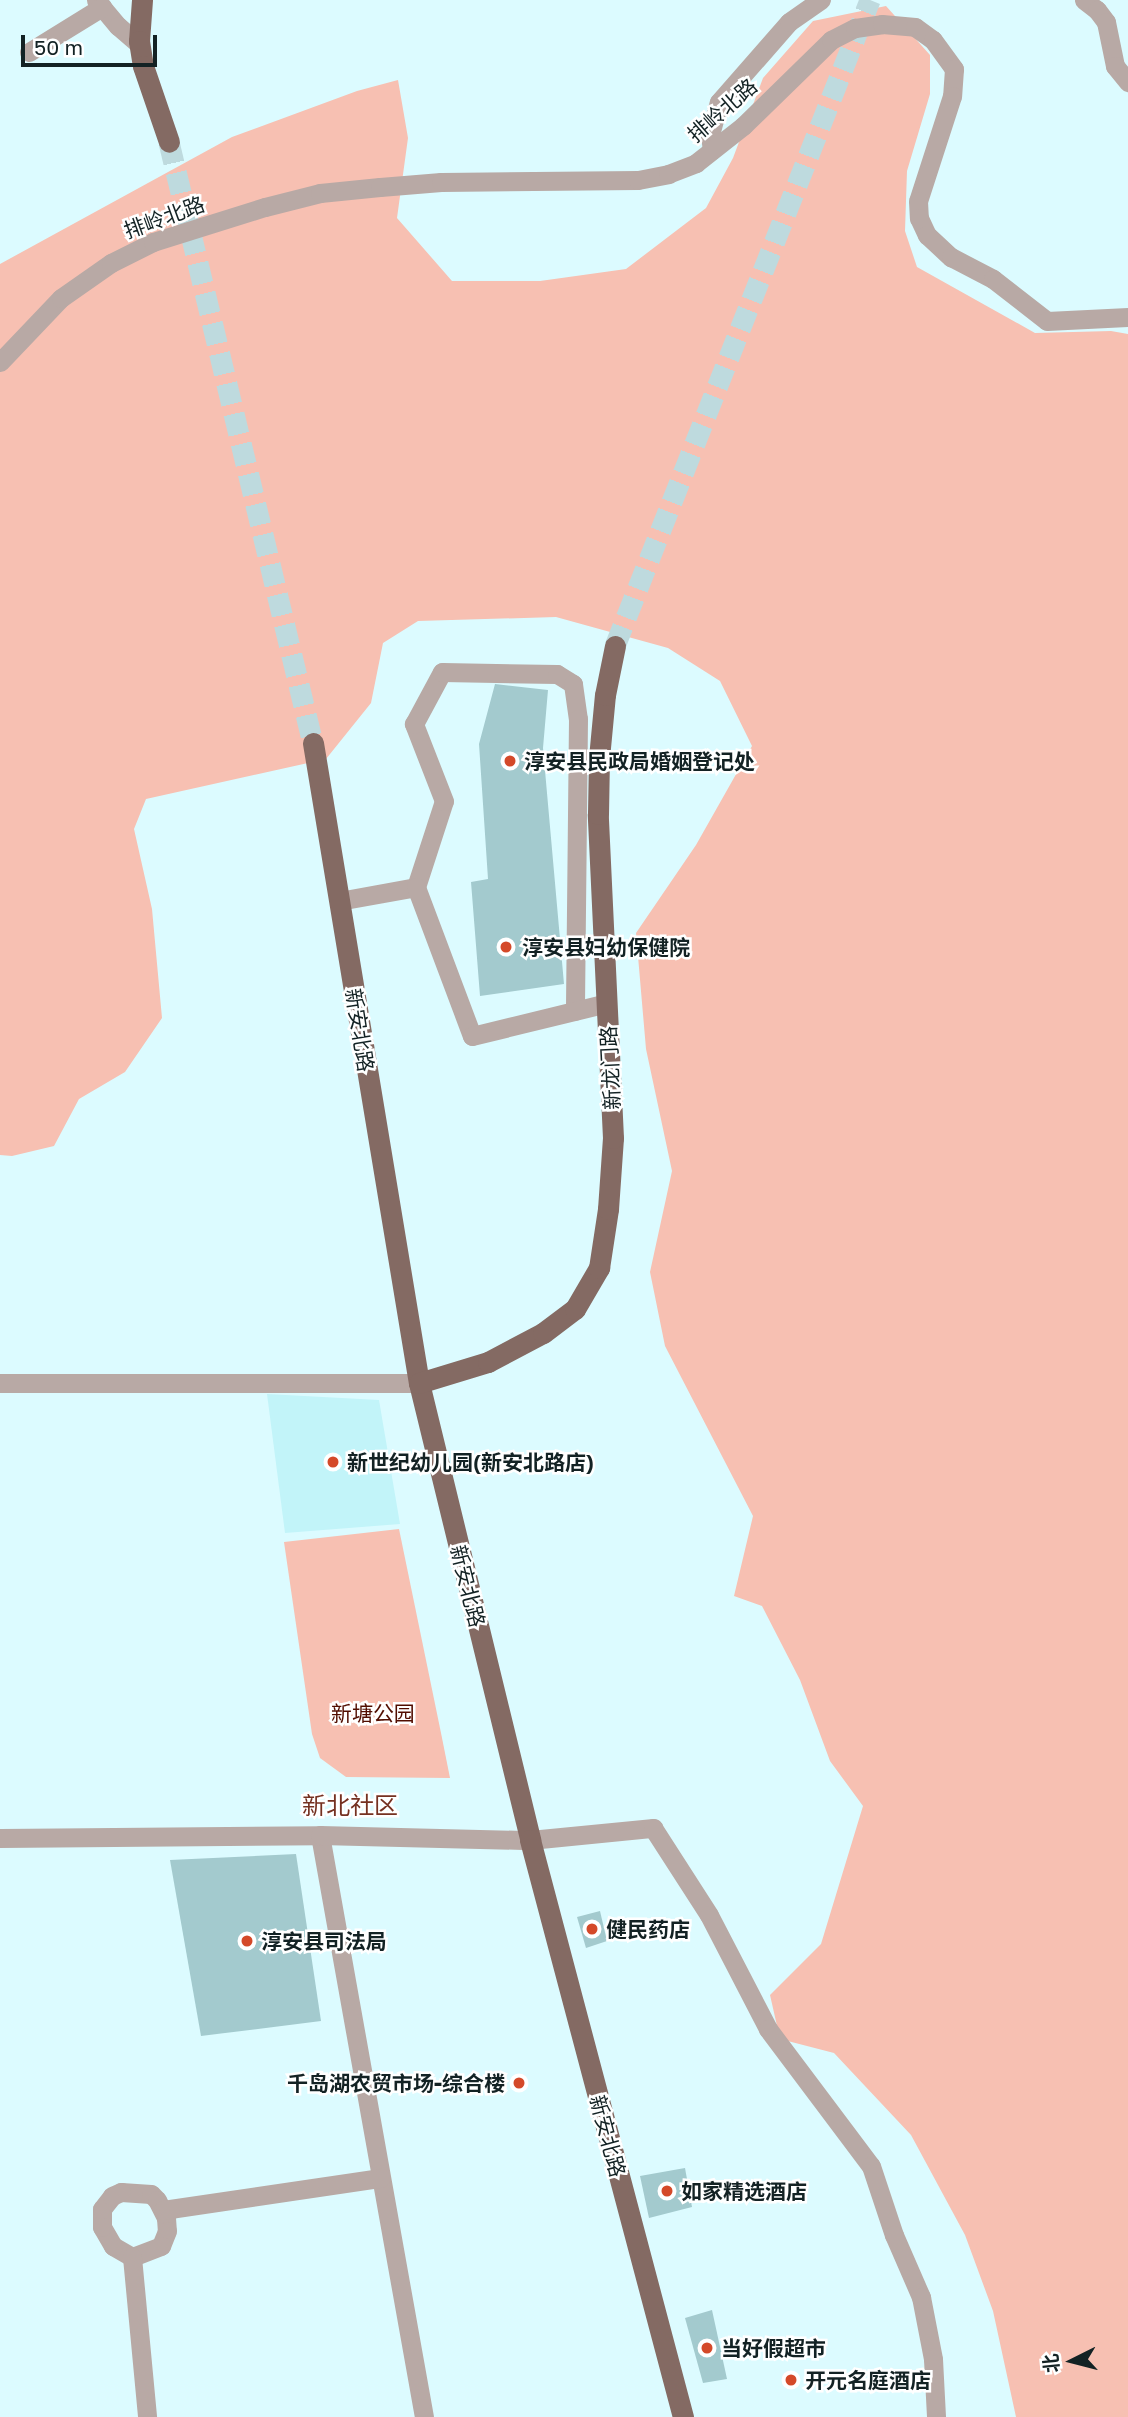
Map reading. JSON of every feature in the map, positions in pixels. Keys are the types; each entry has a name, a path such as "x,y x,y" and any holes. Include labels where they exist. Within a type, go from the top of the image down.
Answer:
{"main road":[{"path":"142,0 139,44 143,66 169,142"},
{"name":"新龙门路","path":"419,1383 488,1362 543,1333 575,1309 599,1268 608,1209 613,1138 599,769 605,695 615,646"},
{"name":"新安北路","path":"313,743 419,1383 530,1840 683,2417"}],"street":[{"path":"712,150 710,135 719,102 789,22 821,0"},
{"path":"1084,0 1097,10 1106,22 1115,65 1128,82"},
{"path":"29,52 99,4 139,44"},
{"name":"排岭北路","path":"0,362 61,298 111,262 153,243 265,207 320,192 380,187 467,182 638,180 668,174 696,163 743,126 831,40 855,28 882,24 915,27 933,40 954,69 952,96 918,201 919,218 927,235 950,257 993,279 1047,321 1128,317"},
{"path":"575,1010 578,719 573,684 557,674 442,673 414,724 444,801 416,887 472,1036 607,1003"},
{"path":"339,901 416,887"},
{"path":"0,1382 419,1383"},
{"path":"0,1838 320,1835 530,1840 653,1828 709,1915 768,2029 871,2166 894,2235 921,2297 933,2359 936,2417"},
{"path":"320,1835 424,2417"},
{"path":"163,2210 381,2178"},
{"path":"121,2192 144,2193 157,2200 163,2210 167,2231 161,2246 132,2257 113,2246 106,2235 101,2216 104,2203 121,2192"},
{"path":"132,2257 147,2417"}],"shaded area":[{"name":"新世纪幼儿园(新安北路店)","path":"267,1394 379,1400 400,1524 285,1533"}],"green space":[{"path":"886,6 930,55 930,94 907,171 905,231 917,267 1035,333 1111,331 1128,334 1128,2417 1016,2417 993,2311 965,2235 911,2135 834,2053 780,2039 770,1995 821,1944 863,1806 830,1761 800,1680 762,1606 734,1596 753,1516 665,1346 650,1272 672,1171 646,1049 636,933 696,845 752,746 720,681 668,648 556,617 418,621 383,643 371,703 326,759 146,799 134,829 152,909 162,1018 125,1072 79,1099 54,1146 12,1156 0,1155 0,264 232,137 357,91 398,80 408,138 397,218 452,281 540,281 626,269 706,208 733,158 763,78 813,21"},
{"name":"新塘公园","path":"399,1529 450,1778 346,1777 320,1758 312,1734 284,1542"}],"building":[{"name":"淳安县妇幼保健院","path":"495,684 548,690 543,748 564,984 480,996 471,882 488,879 479,744"},
{"name":"淳安县司法局","path":"296,1854 321,2021 201,2036 170,1860"},
{"name":"健民药店","path":"600,1911 607,1941 586,1948 577,1917"},
{"name":"如家精选酒店","path":"685,2168 692,2207 649,2218 640,2176"},
{"name":"当好假超市","path":"712,2310 727,2379 703,2383 685,2318"}],"tunnel":[{"path":"615,646 870,0"},
{"path":"169,142 313,743"}],"place":[{"name":"淳安县民政局婚姻登记处","path":"510,761"},
{"name":"淳安县妇幼保健院","path":"506,947"},
{"name":"新世纪幼儿园(新安北路店)","path":"333,1462"},
{"name":"健民药店","path":"592,1929"},
{"name":"淳安县司法局","path":"247,1941"},
{"name":"千岛湖农贸市场-综合楼","path":"519,2083"},
{"name":"如家精选酒店","path":"667,2191"},
{"name":"当好假超市","path":"707,2348"},
{"name":"开元名庭酒店","path":"791,2380"}],"district":[{"name":"新北社区","path":"350,1805"}]}
